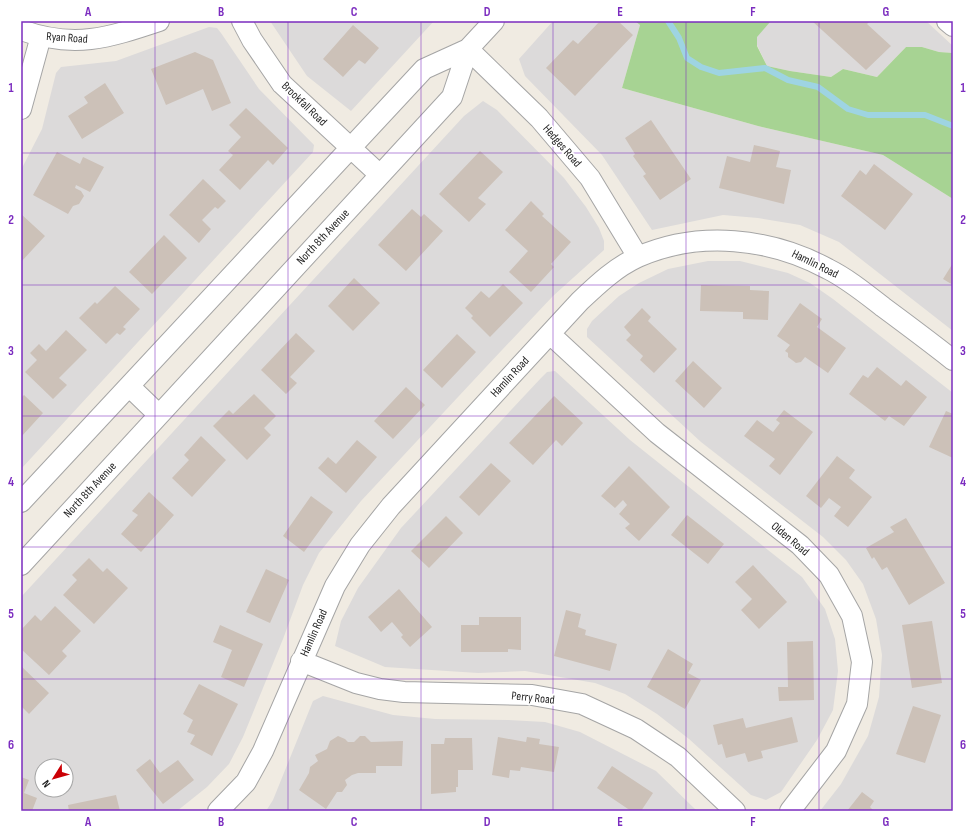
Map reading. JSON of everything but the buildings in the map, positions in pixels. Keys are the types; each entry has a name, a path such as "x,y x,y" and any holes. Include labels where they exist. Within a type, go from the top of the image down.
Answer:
{"street":[{"name":"Ryan Road","path":"21,30 41,36 68,40 94,40 159,21"},
{"name":"Brookfall Road","path":"242,21 252,40 282,84 380,175"},
{"name":"North 8th Avenue","path":"21,502 424,69 468,49 494,21"},
{"path":"947,21 953,26"},
{"path":"21,110 41,36"},
{"name":"North 8th Avenue","path":"21,565 452,97 468,49"},
{"name":"Hedges Road","path":"468,49 539,118 590,178 638,257"},
{"name":"Hamlin Road","path":"218,811 246,782 263,751 335,586 360,545 391,506 580,301 609,275 638,257 669,247 703,241 736,241 773,246 804,257 829,269 854,284 953,360"},
{"name":"Olden Road","path":"550,334 688,459 800,545 829,575 852,616 862,662 857,704 836,751 790,811"},
{"path":"129,386 159,415"},
{"name":"Perry Road","path":"301,661 356,683 380,689 404,692 532,695 582,704 636,729 678,757 735,811"}],"shaded area":[{"path":"270,21 434,21 351,111 307,76"},
{"path":"553,21 635,21 640,25 622,88 758,126 883,155 953,199 953,331 839,242 800,225 758,218 723,215 652,230 602,155 525,76 519,59"},
{"path":"771,21 926,21 953,46 953,53 939,52 922,47 906,47 877,77 843,69 831,77 790,71 767,66 757,45 757,36"},
{"path":"209,27 217,28 259,89 314,145 313,152 21,469 21,170 42,129 56,73 61,67 116,61"},
{"path":"483,101 497,110 564,178 586,207 599,228 604,241 604,250 553,296 486,367 361,501 319,553 303,585 283,639 243,737 229,764 207,787 177,811 21,811 21,597 464,116"},
{"path":"708,261 740,261 788,273 810,283 833,299 953,393 953,811 820,811 841,784 868,736 879,697 882,655 876,619 863,584 846,560 823,537 701,442 587,337 587,329 592,321 619,296 639,283 668,269"},
{"path":"555,371 630,440 802,577 825,609 835,639 838,671 833,710 817,740 781,792 766,800 751,795 689,739 657,714 625,694 595,683 525,671 478,673 385,667 335,646 341,621 358,588 401,528 541,378 547,372"},
{"path":"323,696 393,715 435,719 545,722 580,732 656,771 697,811 266,811 273,800 313,701"}],"green space":[{"path":"635,21 771,21 757,37 757,46 767,66 831,77 843,69 877,77 906,47 922,47 939,52 953,53 953,199 883,155 758,126 622,88 640,25"}],"waterway":[{"path":"668,21 679,38 687,58 701,67 719,73 765,68 788,80 818,87 848,109 868,115 925,115 953,126"}]}
